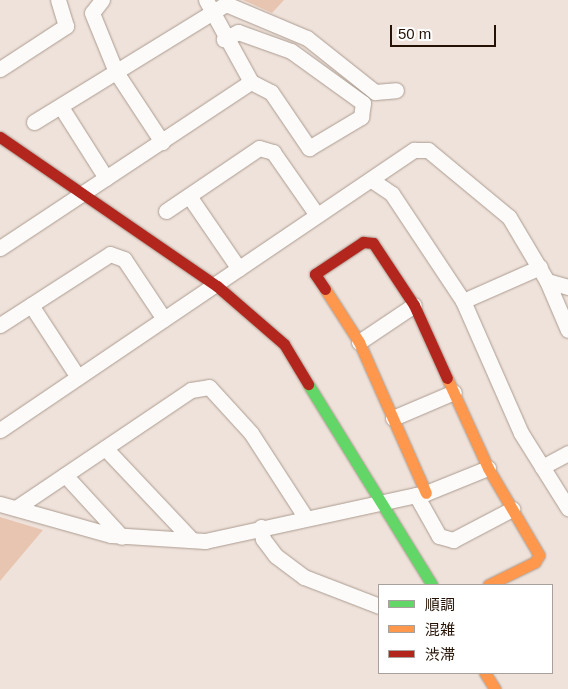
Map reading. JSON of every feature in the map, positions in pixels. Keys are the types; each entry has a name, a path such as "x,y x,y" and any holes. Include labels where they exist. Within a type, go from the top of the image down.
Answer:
{"street":[{"path":"0,69 66,26 58,0"},
{"path":"102,0 92,13 116,72 162,142"},
{"path":"34,122 116,72 209,5 226,4 307,38 376,92 396,90"},
{"path":"209,5 224,39 251,82 271,92 309,148 361,117 362,103 290,51 238,32 224,39"},
{"path":"1,245 84,194 251,82"},
{"path":"61,107 106,178"},
{"path":"0,137 217,286 284,344 431,584"},
{"path":"166,211 259,148 273,152 317,215"},
{"path":"0,430 164,319 217,286 317,215 373,181 414,150 428,150 509,217 540,267 568,330"},
{"path":"373,181 392,194 463,301 521,433 568,508"},
{"path":"189,196 239,269"},
{"path":"490,584 535,562 539,555 488,468 414,305 373,243 363,242 315,274 359,342 393,418 438,536 454,540 512,509"},
{"path":"0,325 110,254 124,259 164,319"},
{"path":"463,301 540,267"},
{"path":"547,281 568,287"},
{"path":"31,305 78,377"},
{"path":"359,342 414,305"},
{"path":"16,508 192,390 209,387 251,433 306,518"},
{"path":"393,418 454,392"},
{"path":"105,448 191,539"},
{"path":"542,468 568,453"},
{"path":"0,504 122,536 205,541 261,526 421,494 488,468"},
{"path":"65,475 122,536"},
{"path":"261,526 263,539 276,556 304,576 378,606"},
{"path":"486,674 494,689"}],"shaded area":[{"path":"243,0 284,0 272,13"},
{"path":"0,517 43,530 0,581"}],"traffic: fast":[{"path":"308,384 431,584"}],"traffic: slow":[{"path":"325,289 359,342 426,493"},
{"path":"447,378 488,468 539,555 535,562 490,584"},
{"path":"486,674 495,689"}],"traffic: jam":[{"path":"0,137 217,286 284,344 308,384"},
{"path":"325,289 315,274 363,242 373,243 414,305 447,378"}]}
